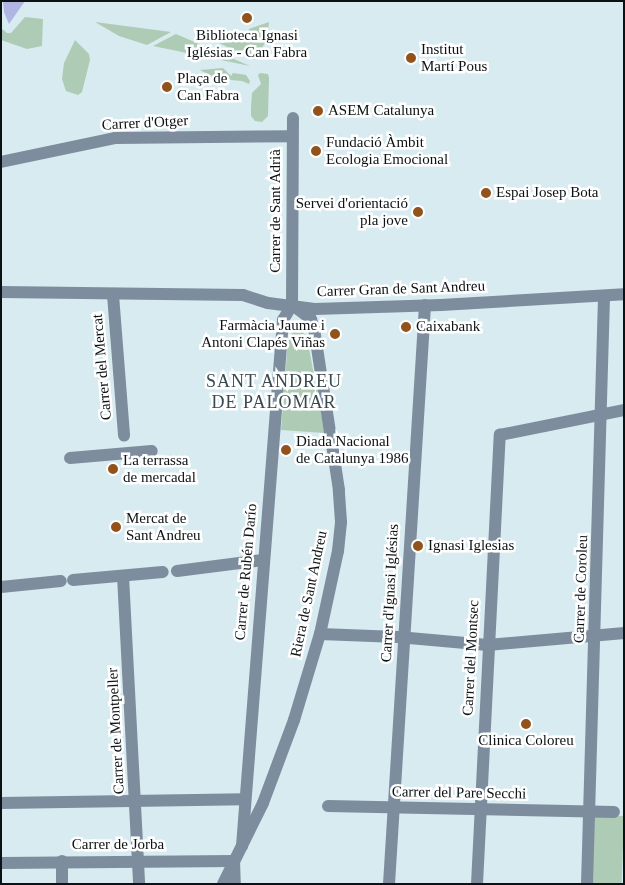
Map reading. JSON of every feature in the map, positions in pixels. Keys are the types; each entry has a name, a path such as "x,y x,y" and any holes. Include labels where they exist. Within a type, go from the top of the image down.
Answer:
{"street":[{"name":"Carrer de Sant Adrià","path":"292,304 293,118"},
{"name":"Carrer d'Otger","path":"1,162 115,138 292,136"},
{"name":"Carrer Gran de Sant Andreu","path":"1,292 112,295 243,295 268,303 292,304 315,309 624,294"},
{"name":"Carrer del Mercat","path":"112,295 124,436"},
{"name":"Carrer de Coroleu","path":"587,884 596,636 604,296"},
{"name":"Carrer de Rubén Darío","path":"242,846 244,799 283,320 292,304"},
{"name":"Riera de Sant Andreu","path":"223,884 265,798 294,720 320,634 338,551 340,522 339,490 314,329 311,319 292,304"},
{"name":"Carrer d'Ignasi Iglésias","path":"389,884 425,305"},
{"path":"602,414 624,410"},
{"name":"Carrer del Montsec","path":"477,884 479,809 500,435 602,414"},
{"path":"70,458 125,451 152,451"},
{"path":"177,570 263,560"},
{"path":"1,587 163,572"},
{"name":"Carrer de Montpeller","path":"123,576 139,884"},
{"path":"320,634 488,645 624,633"},
{"path":"1,803 244,799"},
{"name":"Carrer del Pare Secchi","path":"328,806 614,812"},
{"path":"62,861 62,884"},
{"path":"234,861 235,884"},
{"name":"Carrer de Jorba","path":"1,862 234,861"}],"green space":[{"path":"25,17 43,19 42,46 27,49 1,40 1,28 7,33 11,33"},
{"path":"95,22 171,32 147,45 119,36"},
{"path":"269,22 267,40 254,60 211,39 229,34 248,36 249,29"},
{"path":"176,34 250,66 153,46"},
{"path":"75,40 89,54 90,60 82,92 78,95 66,91 62,79 64,63"},
{"path":"223,68 231,76 233,73 246,75 250,81 249,84 231,80 222,74 220,76 224,79 222,81 200,70"},
{"path":"260,73 268,74 269,78 268,116 262,122 255,121 251,116 252,93 261,84 258,75"},
{"path":"294,331 302,331 307,338 325,433 281,430 288,339"},
{"path":"592,815 624,816 622,884 590,884"}],"water":[{"path":"3,1 25,1 9,24 4,12"}],"place":[{"name":"Biblioteca Ignasi Iglésias - Can Fabra","path":"247,18"},
{"name":"Institut Martí Pous","path":"411,58"},
{"name":"Plaça de Can Fabra","path":"167,87"},
{"name":"ASEM Catalunya","path":"318,111"},
{"name":"Fundació Àmbit Ecologia Emocional","path":"316,151"},
{"name":"Espai Josep Bota","path":"486,193"},
{"name":"Servei d'orientació pla jove","path":"418,212"},
{"name":"Caixabank","path":"406,327"},
{"name":"Farmàcia Jaume i Antoni Clapés Viñas","path":"335,334"},
{"name":"Diada Nacional de Catalunya 1986","path":"286,450"},
{"name":"La terrassa de mercadal","path":"113,469"},
{"name":"Mercat de Sant Andreu","path":"116,527"},
{"name":"Ignasi Iglesias","path":"418,546"},
{"name":"Clinica Coloreu","path":"526,724"}],"district":[{"name":"SANT ANDREU DE PALOMAR","path":"274,392"}]}
